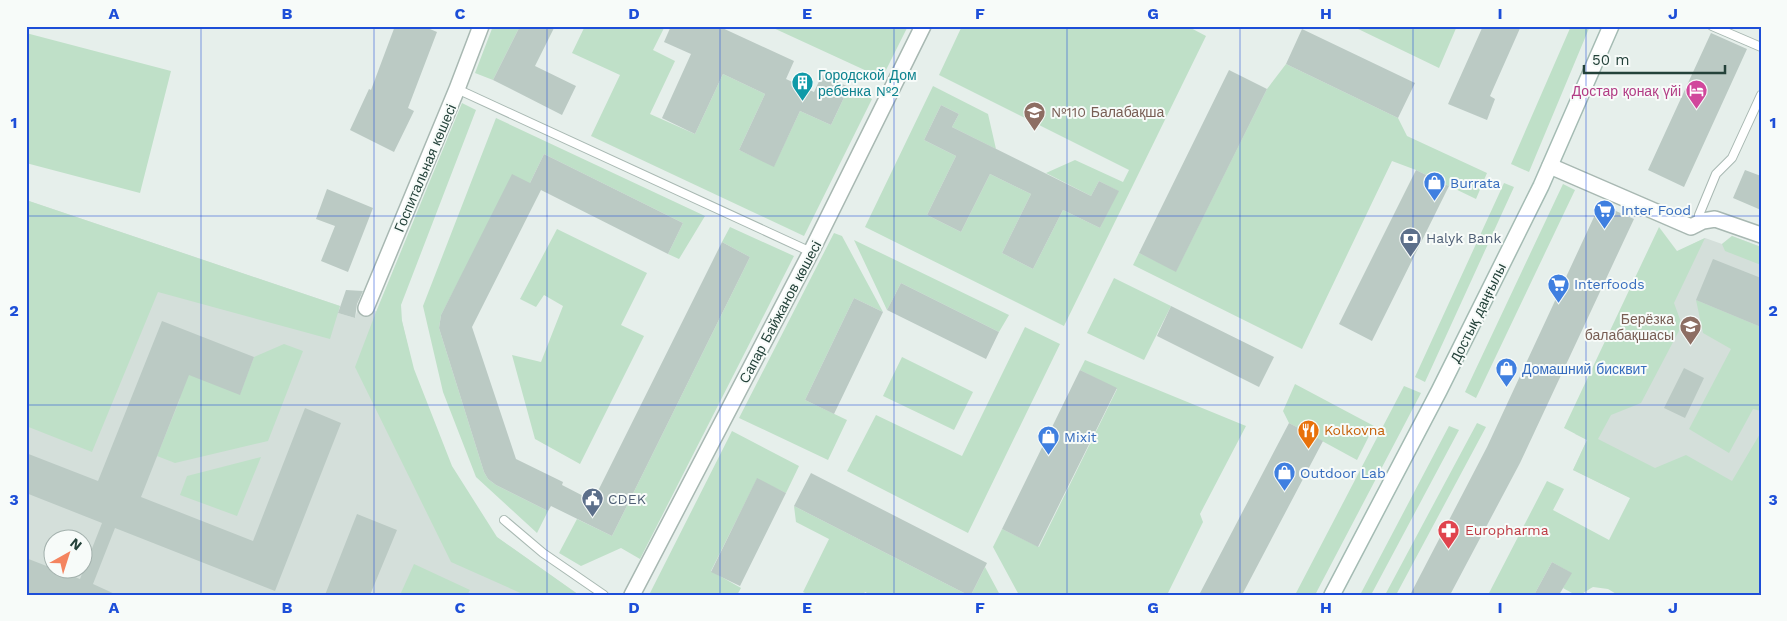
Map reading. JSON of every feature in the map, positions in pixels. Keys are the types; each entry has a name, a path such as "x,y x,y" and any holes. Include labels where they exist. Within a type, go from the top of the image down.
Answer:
{"street":[{"name":"Госпитальная көшесі","path":"366,308 457,89 481,26"},
{"name":"Сапар Байжанов көшесі","path":"632,595 812,252 923,26"},
{"name":"Достық даңғылы","path":"1332,595 1439,391 1550,166 1611,26"},
{"path":"1550,166 1691,227 1703,221 1715,219 1761,235"}],"lane":[{"path":"1712,26 1761,47"},
{"path":"457,89 812,252"},
{"path":"1699,215 1716,174 1732,158 1761,95"},
{"path":"504,520 543,553 604,595"}],"shaded area":[{"path":"26,200 340,306 338,313 355,318 359,305 402,321 431,446 464,514 579,595 26,595"},
{"name":"Берёзка балабақшасы","path":"1732,236 1761,247 1761,562 1573,470 1587,440 1575,434 1663,259 1705,238 1722,244"}],"green space":[{"path":"493,26 520,26 493,80 475,73"},
{"path":"585,26 665,26 653,50 675,61 650,114 695,134 723,74 765,94 739,150 774,166 800,111 831,125 849,87 872,99 804,236 591,136 620,75 572,53"},
{"path":"769,26 908,26 882,78"},
{"name":"№110 Балабақша","path":"962,26 1187,26 1206,36 1064,326 865,227 933,86 988,114 996,149 952,127 959,114 941,105 924,140 956,156 927,215 961,232 990,174 1031,194 1002,253 1033,269 1063,210 1100,228 1118,191 1099,181 1091,196 1046,173 1075,160 1123,182 1129,170 939,75"},
{"path":"1352,26 1457,26 1439,68"},
{"path":"1571,26 1590,26 1529,172 1511,164"},
{"path":"26,33 171,71 140,193 26,163"},
{"path":"1286,64 1398,118 1407,136 1487,173 1476,199 1416,170 1392,161 1302,349 1133,265 1139,253 1176,271 1267,89"},
{"path":"462,103 476,110 401,305 402,321 414,369 452,466 497,537 579,595 525,595 451,562 355,367"},
{"path":"496,118 705,216 679,259 668,254 683,223 544,154 530,183 466,267 441,315 439,328 484,472 488,479 496,485 548,511 537,533 476,477 443,392 423,306"},
{"path":"1504,183 1514,187 1425,382 1415,377"},
{"path":"1563,184 1575,190 1476,398 1465,392"},
{"path":"26,200 340,306 330,339 158,292 92,452 26,426"},
{"path":"730,227 794,256 640,559 621,548 581,566 559,553 577,519 612,536 750,257 722,242"},
{"path":"1659,227 1677,251 1705,238 1674,303 1682,325 1641,403 1611,415 1598,439 1655,468 1686,455 1732,481 1761,432 1761,595 1618,595 1608,589 1593,587 1576,595 1563,588 1571,573 1552,562 1534,595 1488,595 1547,481 1564,489 1553,510 1609,540 1630,498 1573,470 1587,440 1564,428"},
{"path":"557,229 647,273 621,325 644,336 580,464 535,439 512,355 541,362 563,306 544,295 536,307 520,299"},
{"path":"834,233 842,236 883,312 854,298 805,400 847,420 828,460 739,418"},
{"path":"1732,236 1761,247 1761,265 1725,251 1722,244"},
{"path":"854,240 1009,315 999,332 901,283 887,310"},
{"path":"1114,278 1171,306 1144,360 1087,333"},
{"path":"1696,300 1761,327 1761,411 1753,409 1729,453 1689,429 1731,349 1703,333"},
{"path":"1025,327 1060,344 968,533 847,471 876,415 962,456"},
{"path":"284,344 303,351 268,441 175,463 157,456 180,399 174,368 240,394 254,357"},
{"path":"902,357 973,392 954,430 883,396"},
{"path":"1085,360 1246,426 1200,514 1203,522 1167,595 1019,595 993,547 1002,529 1039,547 1117,389 1080,370"},
{"path":"1295,384 1374,426 1357,460 1289,423 1283,411"},
{"path":"1404,386 1421,393 1315,595 1295,595"},
{"path":"1477,423 1486,427 1396,595 1385,595"},
{"path":"1449,426 1459,430 1371,595 1360,595"},
{"path":"732,431 799,466 786,493 757,479 711,571 741,588 737,595 649,595"},
{"path":"261,457 237,516 180,495 187,476"},
{"path":"794,506 968,595 871,595 865,592 863,595 809,595 803,592 829,539 796,522"},
{"path":"414,564 470,590 467,595 400,595"},
{"path":"985,567 1000,595 971,595"}],"building":[{"path":"395,26 423,26 437,32 408,108 414,111 394,152 350,130 369,89 371,90"},
{"path":"520,26 555,26 535,66 576,86 562,115 493,80"},
{"name":"Городской Дом ребенка №2","path":"671,26 718,26 794,61 786,79 814,92 822,75 849,87 831,125 800,111 774,167 739,150 765,94 723,74 695,134 662,118 691,54 664,42"},
{"path":"1483,26 1521,26 1490,96 1495,99 1487,120 1448,104"},
{"path":"1302,29 1415,83 1398,118 1286,64"},
{"name":"Достар қонақ үйі","path":"1711,33 1747,49 1684,187 1648,170"},
{"path":"1229,70 1267,89 1176,272 1139,253"},
{"path":"941,105 959,114 952,127 1091,196 1099,181 1119,191 1100,228 1063,210 1033,269 1002,253 1031,194 990,174 961,232 927,215 956,156 924,140"},
{"path":"544,154 683,223 668,254 541,190 472,327 516,459 563,482 562,485 593,501 722,242 750,257 612,536 551,506 548,511 496,485 488,479 484,472 439,328 441,315 512,174 530,183"},
{"path":"1416,170 1449,186 1372,341 1339,324"},
{"path":"1745,170 1761,176 1761,210 1733,198"},
{"path":"327,189 373,208 348,272 321,261 335,226 316,219"},
{"path":"1600,204 1634,219 1520,463 1450,595 1410,595 1487,447"},
{"path":"1713,259 1761,278 1761,327 1696,300"},
{"path":"901,283 999,332 986,359 887,310"},
{"path":"346,290 363,291 357,304 355,318 338,313"},
{"path":"854,298 883,312 834,414 805,400"},
{"path":"1171,306 1274,357 1259,387 1157,336"},
{"path":"162,321 254,357 240,395 189,375 141,497 253,541 305,408 341,423 275,591 115,528 93,584 117,595 26,595 26,558 42,564 42,578 92,578 92,548 102,523 26,493 26,453 98,481"},
{"path":"1684,368 1704,378 1685,418 1664,408"},
{"path":"1080,370 1117,388 1038,547 1002,529"},
{"path":"1289,423 1323,441 1242,595 1199,595"},
{"path":"811,473 987,563 971,595 794,506"},
{"path":"757,478 786,493 740,586 711,572"},
{"path":"357,514 397,530 370,595 325,595"},
{"path":"1552,562 1572,573 1559,595 1534,595"}],"place":[{"name":"Городской Дом ребенка №2","path":"802,102"},
{"name":"Достар қонақ үйі","path":"1697,110"},
{"name":"№110 Балабақша","path":"1035,131"},
{"name":"Burrata","path":"1434,202"},
{"name":"Inter Food","path":"1605,229"},
{"name":"Halyk Bank","path":"1410,257"},
{"name":"Interfoods","path":"1558,303"},
{"name":"Берёзка балабақшасы","path":"1690,346"},
{"name":"Домашний бисквит","path":"1506,388"},
{"name":"Kolkovna","path":"1308,449"},
{"name":"Mixit","path":"1048,456"},
{"name":"Outdoor Lab","path":"1284,492"},
{"name":"CDEK","path":"592,518"},
{"name":"Europharma","path":"1449,549"}]}
